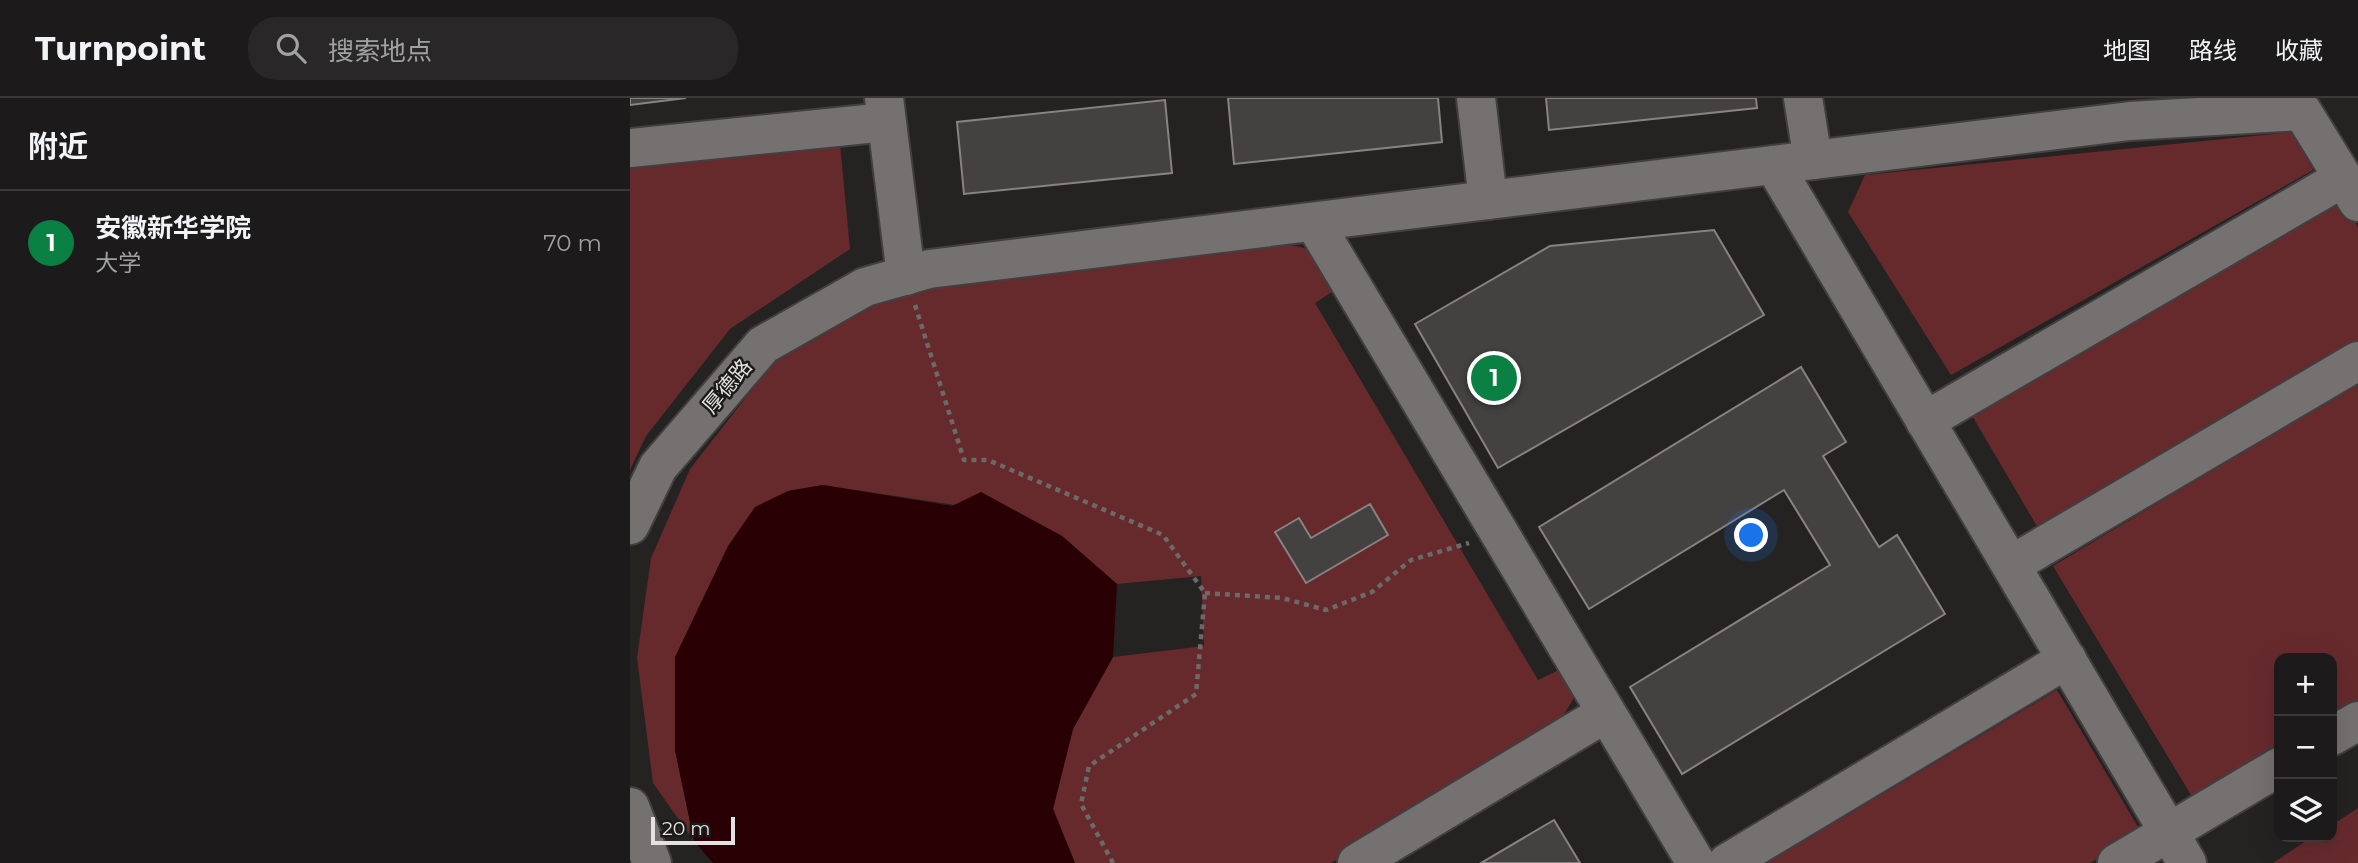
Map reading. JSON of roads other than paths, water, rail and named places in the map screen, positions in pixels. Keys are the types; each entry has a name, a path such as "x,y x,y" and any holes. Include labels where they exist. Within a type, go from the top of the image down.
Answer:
{"lane":[{"path":"1476,98 1488,200"},
{"path":"1803,98 1813,160"},
{"path":"630,148 891,105 906,276"},
{"name":"厚德路","path":"630,526 658,467 762,345 865,287 929,269 1813,160 2129,110 2302,111 2351,190"},
{"path":"1774,165 2178,848"},
{"path":"1925,421 2351,190"},
{"path":"1314,222 1696,863"},
{"path":"2011,565 2358,361"},
{"path":"1727,863 2067,659"},
{"path":"1357,863 1606,713"},
{"path":"2337,733 2358,721"},
{"path":"2117,863 2178,848 2274,771"},
{"path":"630,807 652,863"}],"place":[{"name":"安徽新华学院","path":"1494,378"}]}
